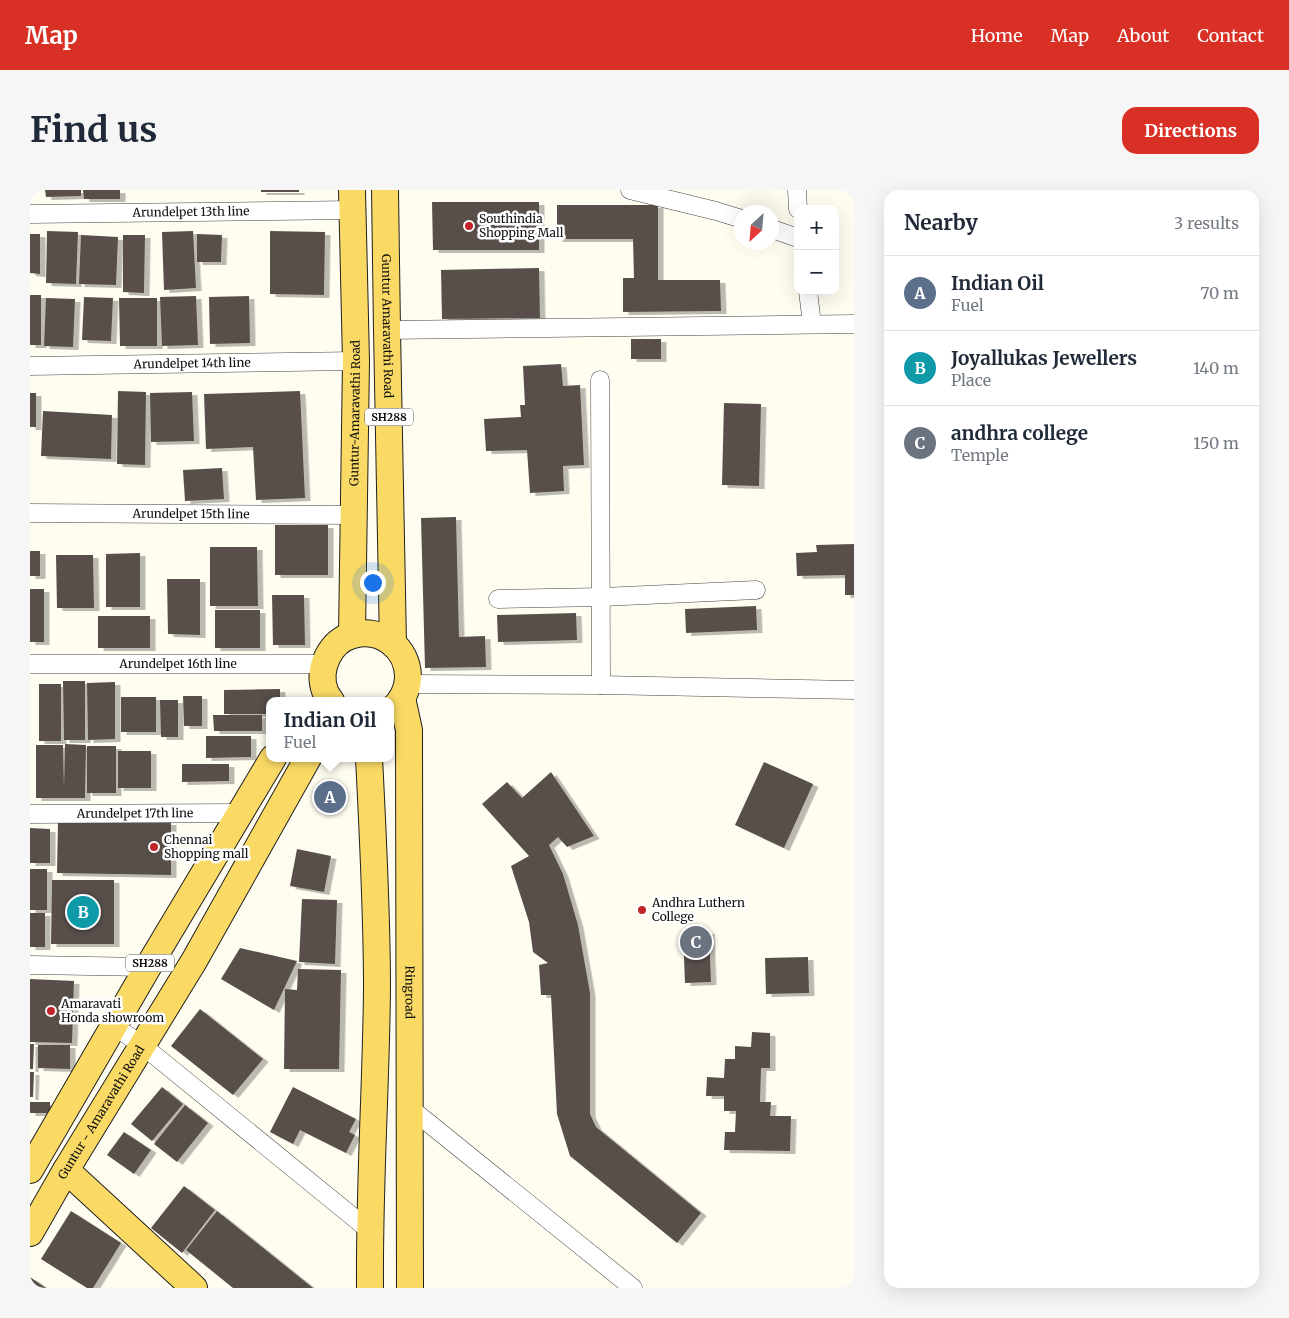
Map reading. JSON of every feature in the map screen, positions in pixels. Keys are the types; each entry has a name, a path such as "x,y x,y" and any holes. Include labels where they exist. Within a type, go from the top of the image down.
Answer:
{"main road":[{"name":"Guntur Amaravathi Road","path":"386,190 394,644"},
{"name":"Guntur-Amaravathi Road","path":"352,635 356,361 353,200"},
{"path":"324,697 322,677 324,664 329,652 339,642 352,635 366,633 381,636 394,644"},
{"name":"SH288","path":"394,644 403,655 408,669 400,697"},
{"name":"Ringroad","path":"400,697 409,730 410,1288"},
{"name":"SH288","path":"30,1170 271,762"},
{"name":"Guntur - Amaravathi Road","path":"30,1233 66,1170 194,961 306,762"},
{"path":"369,762 375,880 377,989 369,1230 370,1288"},
{"path":"66,1170 194,1288"}],"street":[{"path":"630,190 734,217"},
{"path":"797,190 798,205"},
{"name":"Arundelpet 13th line","path":"30,214 353,200"},
{"path":"779,231 794,237"},
{"path":"808,295 812,324"},
{"path":"387,330 854,324"},
{"name":"Arundelpet 14th line","path":"30,366 356,361"},
{"path":"600,380 601,685"},
{"name":"Arundelpet 15th line","path":"30,513 354,515"},
{"path":"498,598 602,597 756,590"},
{"name":"Arundelpet 16th line","path":"30,664 324,664"},
{"path":"400,697 601,685 854,690"},
{"name":"Arundelpet 17th line","path":"30,814 240,813"},
{"path":"30,966 148,967"},
{"path":"114,1026 142,1045 369,1230"},
{"path":"410,1108 633,1288"}],"building":[{"path":"45,190 81,190 81,196 46,197"},
{"path":"83,190 120,190 120,199 84,199"},
{"path":"261,190 299,190 299,192 261,192"},
{"path":"432,202 539,202 539,250 433,250"},
{"path":"557,205 658,205 658,280 720,280 721,311 623,312 623,278 634,278 633,239 557,239"},
{"path":"47,231 78,232 76,284 46,283"},
{"path":"193,231 196,288 164,290 162,232"},
{"path":"270,231 325,232 324,295 270,294"},
{"path":"30,234 40,234 40,274 30,273"},
{"path":"197,234 222,235 221,262 197,262"},
{"path":"81,235 118,237 116,285 79,284"},
{"path":"123,235 145,235 144,293 123,292"},
{"path":"539,268 540,318 442,319 441,270"},
{"path":"30,295 41,295 41,345 30,345"},
{"path":"196,296 198,345 162,346 160,297"},
{"path":"249,296 250,343 210,344 209,297"},
{"path":"84,297 113,298 111,341 82,340"},
{"path":"46,298 75,299 73,347 44,346"},
{"path":"119,298 157,298 157,346 120,346"},
{"path":"631,339 661,339 661,359 631,359"},
{"path":"561,364 563,386 580,385 584,465 563,466 564,491 530,493 527,450 486,451 484,419 521,417 520,405 525,405 523,366"},
{"path":"118,391 146,392 145,465 117,464"},
{"path":"300,391 305,498 256,500 253,447 206,449 204,394"},
{"path":"192,392 194,441 151,442 150,393"},
{"path":"30,393 36,393 36,427 30,427"},
{"path":"724,403 761,404 759,486 722,485"},
{"path":"43,411 112,415 111,459 41,456"},
{"path":"222,468 224,499 185,501 183,470"},
{"path":"456,517 459,637 485,636 486,667 425,668 421,518"},
{"path":"275,525 328,525 328,575 275,575"},
{"path":"854,544 854,595 845,595 845,575 797,576 796,553 817,552 816,545"},
{"path":"210,547 257,547 258,606 210,606"},
{"path":"30,551 40,551 40,576 30,576"},
{"path":"140,553 140,607 106,607 106,554"},
{"path":"56,555 93,555 94,608 57,608"},
{"path":"167,579 200,579 200,635 168,634"},
{"path":"30,589 44,589 44,642 30,642"},
{"path":"272,595 304,595 305,645 273,645"},
{"path":"756,606 757,630 686,633 685,609"},
{"path":"215,610 260,610 260,648 215,648"},
{"path":"576,613 577,640 498,642 497,615"},
{"path":"98,616 150,616 150,648 98,648"},
{"path":"63,681 85,681 85,740 64,740"},
{"path":"115,682 115,739 88,740 87,683"},
{"path":"39,684 61,684 61,741 39,741"},
{"path":"280,689 280,697 266,697 266,714 224,714 224,690"},
{"path":"183,696 202,696 202,726 184,726"},
{"path":"121,697 156,697 156,732 121,732"},
{"path":"160,700 178,700 178,737 161,737"},
{"path":"213,715 262,715 262,731 214,731"},
{"path":"206,736 251,736 251,757 206,758"},
{"path":"65,744 86,745 85,798 36,798 36,745 63,745 64,788"},
{"path":"87,746 116,746 116,793 87,793"},
{"path":"118,751 151,751 151,788 118,788"},
{"path":"764,762 813,784 784,848 735,825"},
{"path":"182,764 229,764 229,781 182,782"},
{"path":"551,772 594,836 567,847 558,837 549,845 563,874 578,925 590,993 590,1114 596,1127 701,1213 677,1243 570,1156 557,1114 551,995 541,995 539,965 548,963 533,952 529,922 511,866 529,856 482,804 507,782 522,798"},
{"path":"58,821 171,822 171,875 57,873"},
{"path":"30,828 50,829 50,863 30,863"},
{"path":"297,849 331,856 324,892 290,886"},
{"path":"30,869 47,869 47,910 30,910"},
{"path":"52,880 114,880 114,944 51,944"},
{"path":"302,899 337,900 335,964 299,962"},
{"path":"30,913 45,913 45,947 30,947"},
{"path":"709,931 711,982 685,983 683,932"},
{"path":"240,948 297,961 274,1010 221,979"},
{"path":"808,957 809,993 766,994 765,958"},
{"path":"298,969 341,970 339,1069 284,1069 285,989 297,990"},
{"name":"Amaravati Honda showroom","path":"30,979 74,981 72,1043 30,1042"},
{"path":"200,1009 263,1059 233,1095 171,1046"},
{"path":"752,1032 770,1033 770,1068 761,1068 760,1102 771,1102 770,1116 791,1116 790,1151 724,1150 725,1132 735,1132 736,1111 724,1111 724,1096 706,1096 707,1077 724,1078 725,1059 735,1059 735,1046 751,1047"},
{"path":"30,1044 34,1044 33,1069 30,1069"},
{"path":"38,1045 70,1045 70,1069 38,1068"},
{"path":"30,1072 34,1072 33,1097 30,1097"},
{"path":"162,1087 183,1104 152,1141 131,1124"},
{"path":"293,1087 356,1119 349,1132 355,1135 346,1153 300,1130 293,1144 270,1132"},
{"path":"30,1102 50,1102 50,1113 30,1113"},
{"path":"185,1105 208,1123 177,1162 154,1144"},
{"path":"124,1132 151,1150 134,1174 107,1155"},
{"path":"184,1186 215,1210 182,1253 151,1228"},
{"path":"71,1211 121,1243 93,1288 87,1288 41,1259"},
{"path":"217,1211 313,1288 233,1288 186,1250"},
{"path":"30,1277 46,1288 30,1288"}],"place":[{"name":"Southindia Shopping Mall","path":"469,226"},
{"name":"Indian Oil","path":"330,797"},
{"name":"Chennai Shopping mall","path":"154,847"},
{"name":"Andhra Luthern College","path":"642,910"},
{"name":"Joyallukas Jewellers","path":"83,912"},
{"name":"andhra college","path":"696,942"},
{"name":"Amaravati Honda showroom","path":"51,1011"}]}
